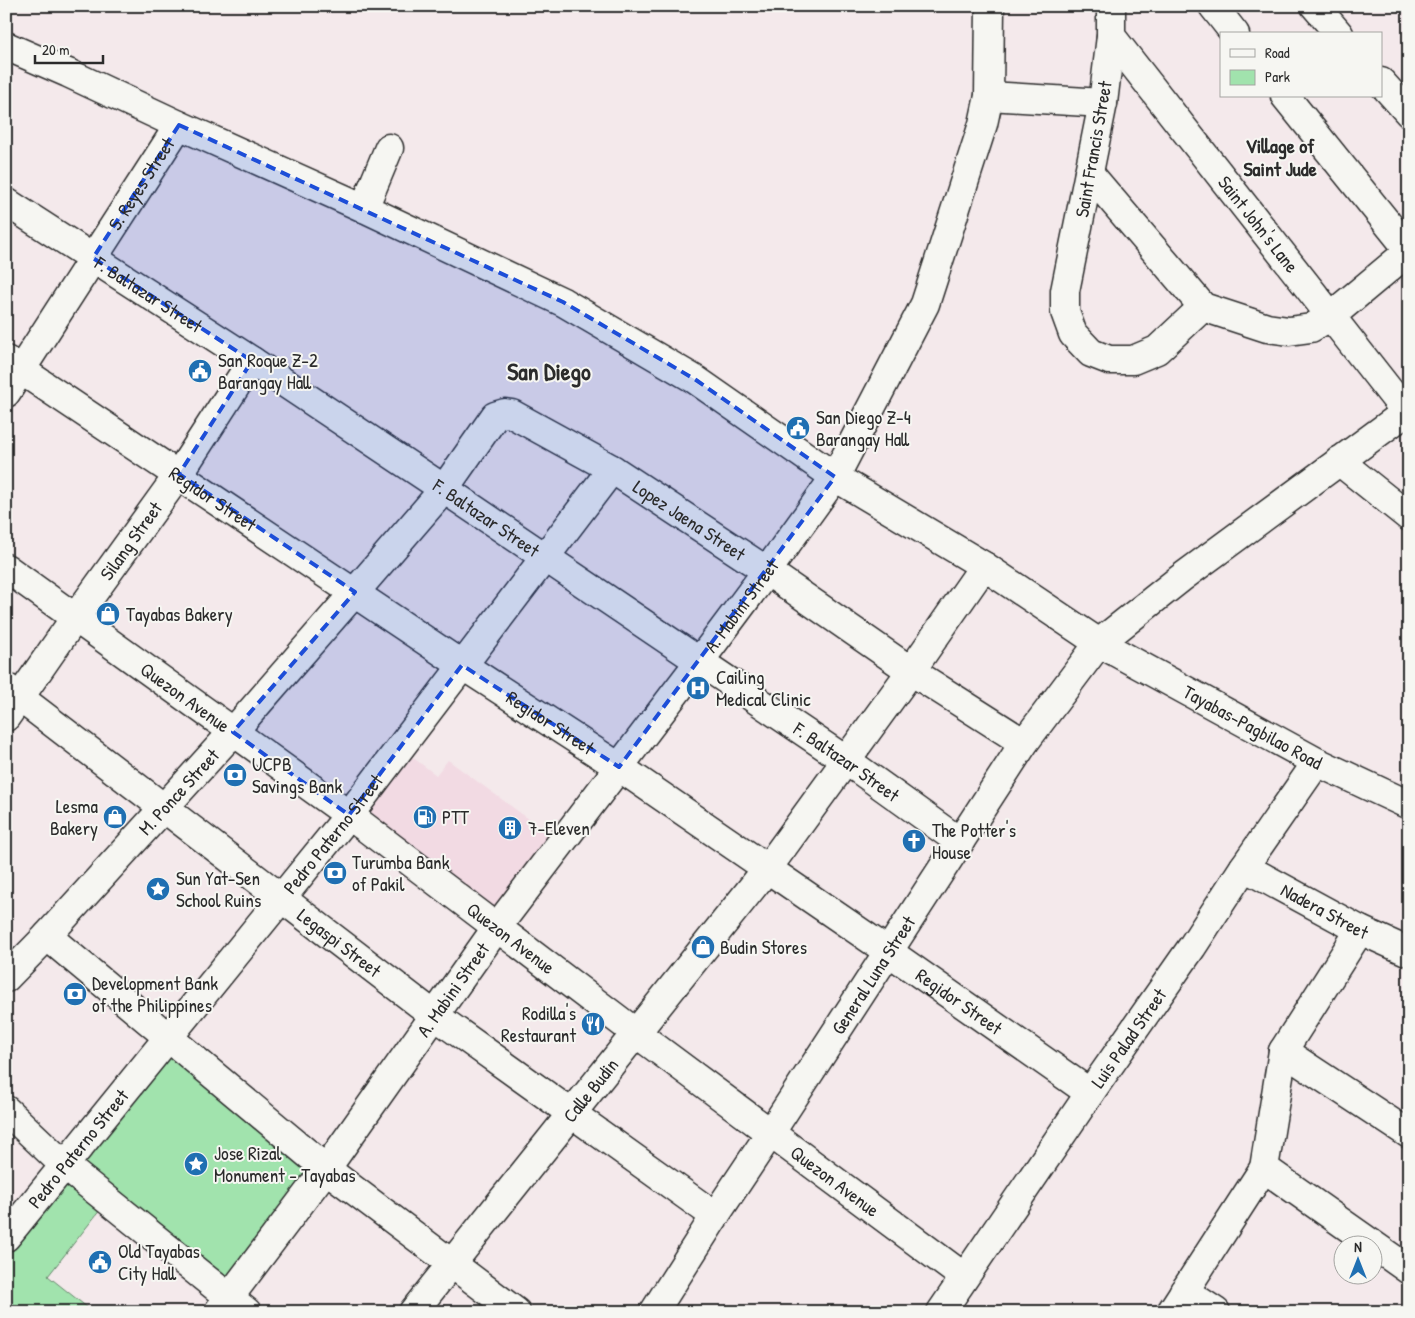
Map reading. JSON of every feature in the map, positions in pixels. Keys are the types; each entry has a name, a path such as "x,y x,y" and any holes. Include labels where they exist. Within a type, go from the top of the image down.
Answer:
{"street":[{"name":"A. Mabini Street","path":"231,1307 326,1168 498,927 767,572 835,477 925,304 984,124 989,96 990,6"},
{"name":"Saint Francis Street","path":"1111,6 1111,36 1103,102 1065,291 1065,312 1073,334 1091,354 1109,360 1133,360 1157,350 1203,307"},
{"path":"1213,6 1233,32"},
{"path":"1315,6 1337,32"},
{"name":"Saint John's Lane","path":"1111,36 1407,411"},
{"name":"Tayabas-Pagbilao Road","path":"6,46 68,72 179,125 364,208 563,302 696,380 835,477 984,566 1099,643 1317,762 1409,806"},
{"path":"1382,83 1409,113"},
{"path":"989,96 1103,102"},
{"path":"1089,173 1203,307 1267,328 1289,331 1311,328 1331,316 1409,251 1287,98"},
{"name":"S. Reyes Street","path":"6,393 14,365 93,258 179,125"},
{"path":"364,208 389,148"},
{"name":"F. Baltazar Street","path":"6,202 252,361 444,489 847,761 960,842"},
{"name":"Silang Street","path":"11,700 75,618 179,474 252,361"},
{"name":"Regidor Street","path":"14,365 355,592 462,666 618,767 889,952 1090,1093"},
{"name":"General Luna Street","path":"654,1312 1024,743 1099,643 1181,578 1407,411"},
{"name":"Lopez Jaena Street","path":"444,489 494,416 505,413 512,414 612,469 912,671 1024,743"},
{"path":"1339,461 1409,517"},
{"name":"Pedro Paterno Street","path":"6,1237 349,815 612,469"},
{"name":"M. Ponce Street","path":"6,978 47,936 233,732 444,489"},
{"name":"Calle Budin","path":"413,1312 767,869 912,671 984,566"},
{"name":"Quezon Avenue","path":"6,568 349,815 636,1033 964,1277"},
{"name":"Legaspi Street","path":"11,700 163,807 434,1015 715,1216"},
{"name":"Luis Palad Street","path":"941,1312 1317,762"},
{"name":"Nadera Street","path":"1244,867 1360,930 1409,952"},
{"path":"1216,1312 1178,1301 1264,1168 1283,1050 1360,930"},
{"path":"47,936 326,1168 516,1312"},
{"path":"1283,1050 1409,1134"},
{"path":"6,1110 64,1165 231,1307"},
{"path":"1264,1168 1409,1270"}],"highlighted area":[{"path":"179,125 563,302 696,380 835,477 619,767 462,665 349,815 233,732 355,592 179,474 252,361 93,258"}],"shaded area":[{"path":"408,754 436,775 448,760 549,834 492,910 364,813"}],"green space":[{"path":"168,1037 326,1169 229,1299 108,1200 48,1276 93,1312 6,1312 6,1247"}],"place":[{"name":"San Roque Z-2 Barangay Hall","path":"200,371"},
{"name":"San Diego Z-4 Barangay Hall","path":"798,428"},
{"name":"Tayabas Bakery","path":"108,614"},
{"name":"Cailing Medical Clinic","path":"698,688"},
{"name":"UCPB Savings Bank","path":"235,775"},
{"name":"Lesma Bakery","path":"115,817"},
{"name":"PTT","path":"425,817"},
{"name":"7-Eleven","path":"510,828"},
{"name":"The Potter's House","path":"914,841"},
{"name":"Turumba Bank of Pakil","path":"335,873"},
{"name":"Sun Yat-Sen School Ruins","path":"158,889"},
{"name":"Budin Stores","path":"703,947"},
{"name":"Development Bank of the Philippines","path":"75,994"},
{"name":"Rodilla's Restaurant","path":"593,1024"},
{"name":"Jose Rizal Monument - Tayabas","path":"196,1164"},
{"name":"Old Tayabas City Hall","path":"100,1262"}],"district":[{"name":"Village of Saint Jude","path":"1280,156"},
{"name":"San Diego","path":"549,371"}]}
